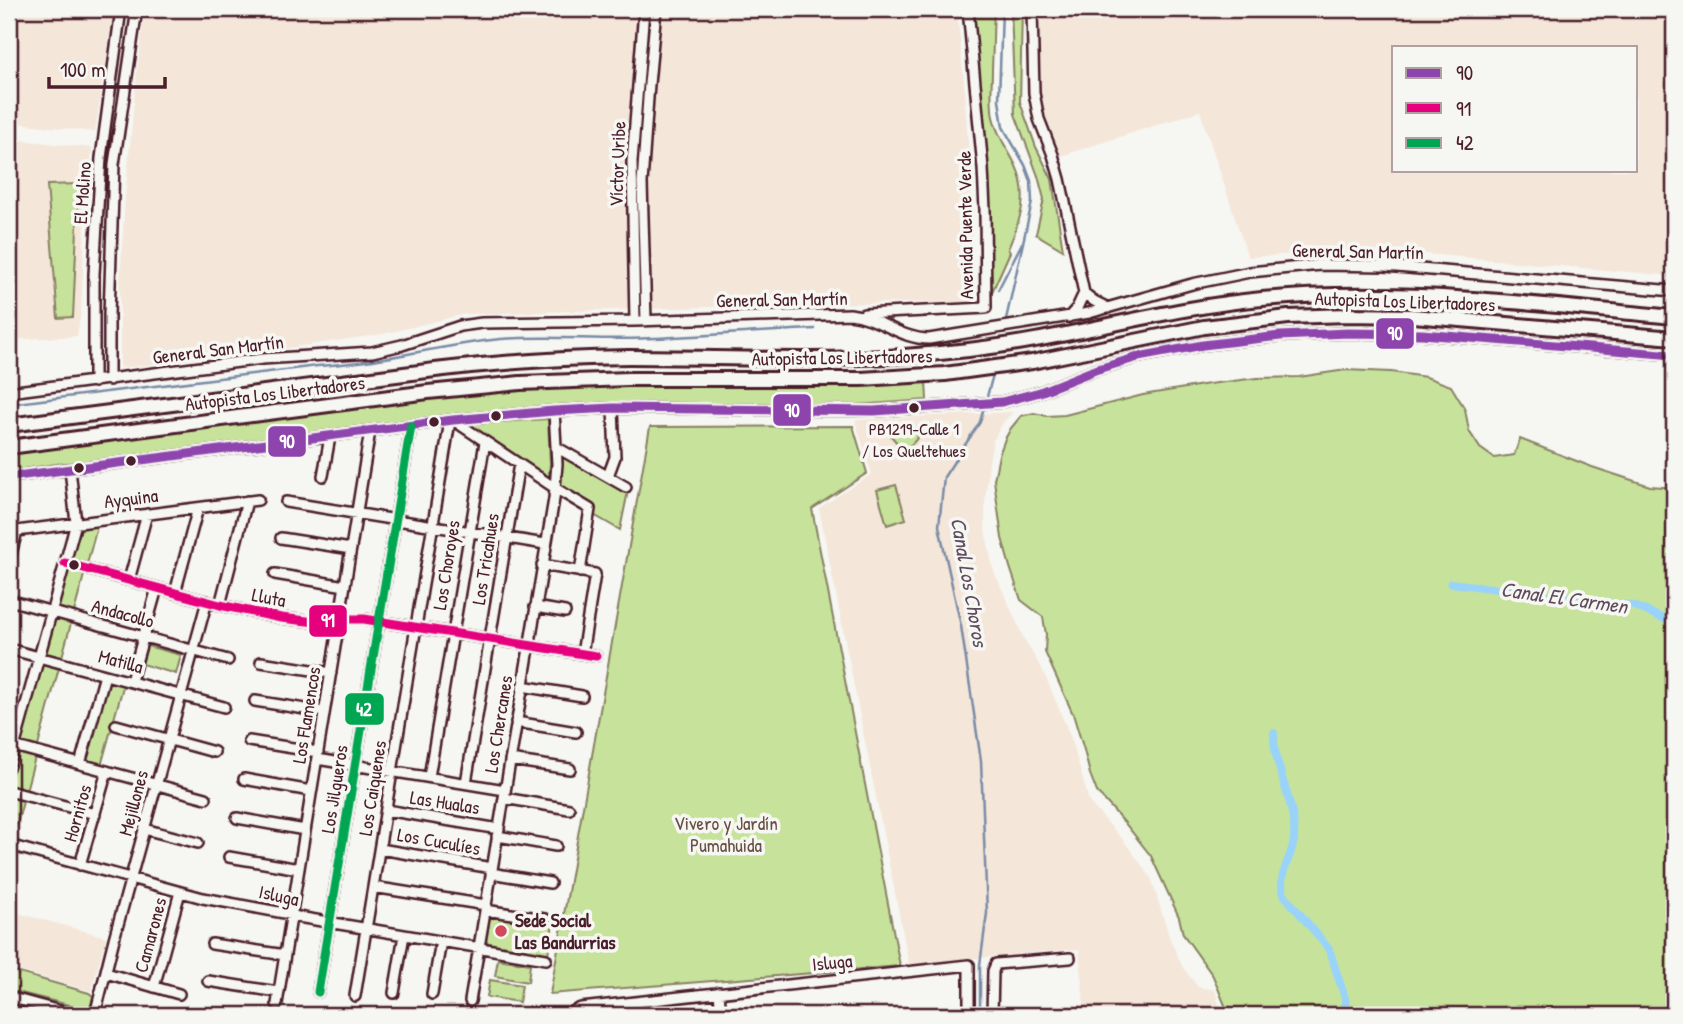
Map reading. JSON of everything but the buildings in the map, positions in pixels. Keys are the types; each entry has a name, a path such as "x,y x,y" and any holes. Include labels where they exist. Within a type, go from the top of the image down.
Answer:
{"highway":[{"name":"Autopista Los Libertadores","path":"9,425 504,363 627,357 865,358 932,354 1014,344 1196,307 1329,294 1418,296 1674,317"},
{"name":"Autopista Los Libertadores","path":"9,447 460,388 520,383 600,379 861,379 982,370 1205,327 1316,316 1412,316 1674,338"}],"street":[{"name":"El Molino","path":"94,382 96,240 102,158 121,9"},
{"name":"El Molino","path":"109,380 114,164 136,9"},
{"name":"Víctor Uribe","path":"635,321 633,141 644,9"},
{"name":"Víctor Uribe","path":"646,321 642,183 656,9"},
{"name":"Avenida Puente Verde","path":"850,314 986,308 984,179 968,9"},
{"path":"1032,9 1034,93 1039,119 1060,178 1084,293 1069,317"},
{"path":"633,141 645,143"},
{"name":"General San Martín","path":"9,392 262,359 372,352 460,326 482,323 850,314 869,318 901,333 922,339 1069,317 1231,275 1321,265 1385,266 1674,291"},
{"path":"1084,293 1108,308"},
{"path":"94,309 101,316 109,315"},
{"path":"9,477 452,421 554,411 613,408 874,411 1002,402 1029,396 1103,367 1154,353 1229,341 1304,334 1422,334 1674,355"},
{"path":"608,476 615,457 613,408"},
{"name":"Los Chercanes","path":"470,1001 555,488 554,411"},
{"path":"452,421 590,509 580,572"},
{"name":"Los Caiquenes","path":"355,996 452,421"},
{"name":"Los Jilgueros","path":"318,992 411,426"},
{"name":"Los Flamencos","path":"277,1004 370,431"},
{"path":"323,476 330,437"},
{"name":"Los Choroyes","path":"429,777 485,442"},
{"path":"556,447 626,487"},
{"name":"Los Tricahues","path":"466,783 519,464"},
{"path":"9,766 11,745 39,657 76,523 70,469"},
{"name":"Ayquina","path":"13,532 258,500"},
{"path":"220,604 247,501"},
{"path":"286,502 545,544"},
{"path":"175,593 198,508"},
{"path":"129,580 147,514"},
{"path":"9,562 13,532"},
{"path":"281,538 351,550"},
{"name":"Lluta","path":"65,563 175,593 293,620 316,622 358,618 596,656"},
{"path":"542,565 595,574 582,654"},
{"path":"275,574 345,586"},
{"path":"131,681 157,588"},
{"name":"Andacollo","path":"9,600 228,660"},
{"name":"Mejillones","path":"95,1015 207,601"},
{"path":"535,607 565,612"},
{"name":"Matilla","path":"9,649 225,707"},
{"path":"261,662 331,673"},
{"name":"Hornitos","path":"80,764 105,675"},
{"path":"522,686 582,696"},
{"path":"255,701 324,712"},
{"path":"516,722 576,732"},
{"path":"116,725 214,752"},
{"path":"249,741 356,765 466,783 569,808"},
{"path":"11,745 206,798"},
{"path":"510,760 570,769"},
{"name":"Hornitos","path":"80,865 107,771"},
{"path":"244,779 312,791"},
{"path":"9,791 94,814"},
{"name":"Las Hualas","path":"386,810 556,846"},
{"path":"237,818 305,830"},
{"path":"144,829 198,843"},
{"name":"Isluga","path":"9,845 218,901 330,923 546,959"},
{"name":"Los Cuculíes","path":"380,849 550,883"},
{"path":"229,857 299,869"},
{"path":"373,887 545,919"},
{"name":"Camarones","path":"154,987 180,892"},
{"path":"394,993 404,935"},
{"path":"432,994 441,941"},
{"path":"212,943 285,955"},
{"path":"992,1015 996,964 1070,958"},
{"name":"Isluga","path":"573,1013 581,1008 969,965 969,1015"},
{"path":"106,973 179,994"},
{"path":"208,981 278,992"},
{"path":"719,992 721,1015"},
{"path":"9,997 69,1015"}],"shaded area":[{"path":"9,9 114,9 95,132 9,122"},
{"path":"145,9 957,9 970,170 974,302 465,314 383,334 120,368 120,285 125,198"},
{"path":"1037,9 1674,9 1674,276 1394,251 1248,257 1200,111 1057,157 1035,68"},
{"path":"9,139 92,148 77,336 9,340"},
{"path":"1013,412 1003,422 993,441 989,461 985,530 993,569 1057,704 1072,741 1089,802 1124,841 1151,878 1170,939 1183,968 1198,987 1215,990 1222,1015 1085,1015 1079,949 909,964 819,508 872,474 855,420"},
{"path":"10,911 106,937 91,991 9,968"}],"green space":[{"path":"973,9 994,9 991,93 993,117 1016,166 1023,198 1008,249 1010,252 992,292 983,110"},
{"path":"1011,9 1022,9 1020,102 1036,147 1052,179 1063,250 1036,234 1044,199 1015,114"},
{"path":"79,184 73,317 58,318 47,185"},
{"path":"1346,370 1426,377 1451,386 1465,409 1469,431 1480,448 1494,458 1514,455 1520,439 1650,486 1674,488 1674,1015 1229,1015 1213,976 1183,934 1179,917 1151,856 1097,792 1073,714 1045,652 1043,617 1021,600 1002,538 994,480 999,455 1011,428 1021,416 1034,413 1047,416 1065,415 1143,395 1209,384 1257,378 1299,377"},
{"path":"926,381 927,400 805,407 570,404 9,471 9,452 476,392 604,383 781,386"},
{"path":"548,419 548,482 465,424"},
{"path":"887,425 921,428 917,438 904,451 885,429"},
{"name":"Vivero y Jardín Pumahuida","path":"853,426 867,473 812,509 900,966 550,994 650,427"},
{"path":"562,455 628,491 620,530 594,515 590,506 560,487"},
{"path":"896,485 906,519 887,525 877,490"},
{"path":"98,523 13,839 9,837 9,785 81,526"},
{"path":"147,646 181,655 176,674 142,664"},
{"path":"105,678 124,683 101,766 83,761"},
{"path":"495,914 553,923 548,954 486,941 490,916"},
{"path":"498,959 530,964 528,982 495,976"},
{"path":"9,970 89,993 93,996 90,1010 88,1013 78,1012 69,1005 9,990"},
{"path":"490,980 522,985 519,1002 487,997"}],"waterway":[{"name":"Canal Los Choros","path":"1002,9 999,100 1003,127 1025,165 1031,181 1032,202 1005,324"},
{"path":"998,290 1022,243"},
{"path":"9,404 364,361 501,339 636,339 815,329"},
{"name":"Canal Los Choros","path":"980,1015 980,965 987,913 981,761 961,626 939,526 944,477 980,422 994,371"},
{"name":"Canal El Carmen","path":"1451,583 1634,606 1674,623"},
{"name":"Canal El Carmen","path":"1274,733 1275,752 1294,828 1293,847 1283,875 1282,889 1329,949 1345,998 1346,1015"}],"transit line":[{"name":"90","path":"9,477 453,420 554,411 613,408 874,411 1002,402 1040,392 1095,370 1138,357 1203,345 1280,336 1422,334 1674,355"},
{"name":"42","path":"318,992 411,426"},
{"name":"91","path":"65,563 220,605 281,618 316,622 364,619 596,656"}],"place":[{"name":"PB1219-Calle 1 / Los Queltehues","path":"914,408"},
{"name":"Sede Social Las Bandurrias","path":"501,931"}]}
